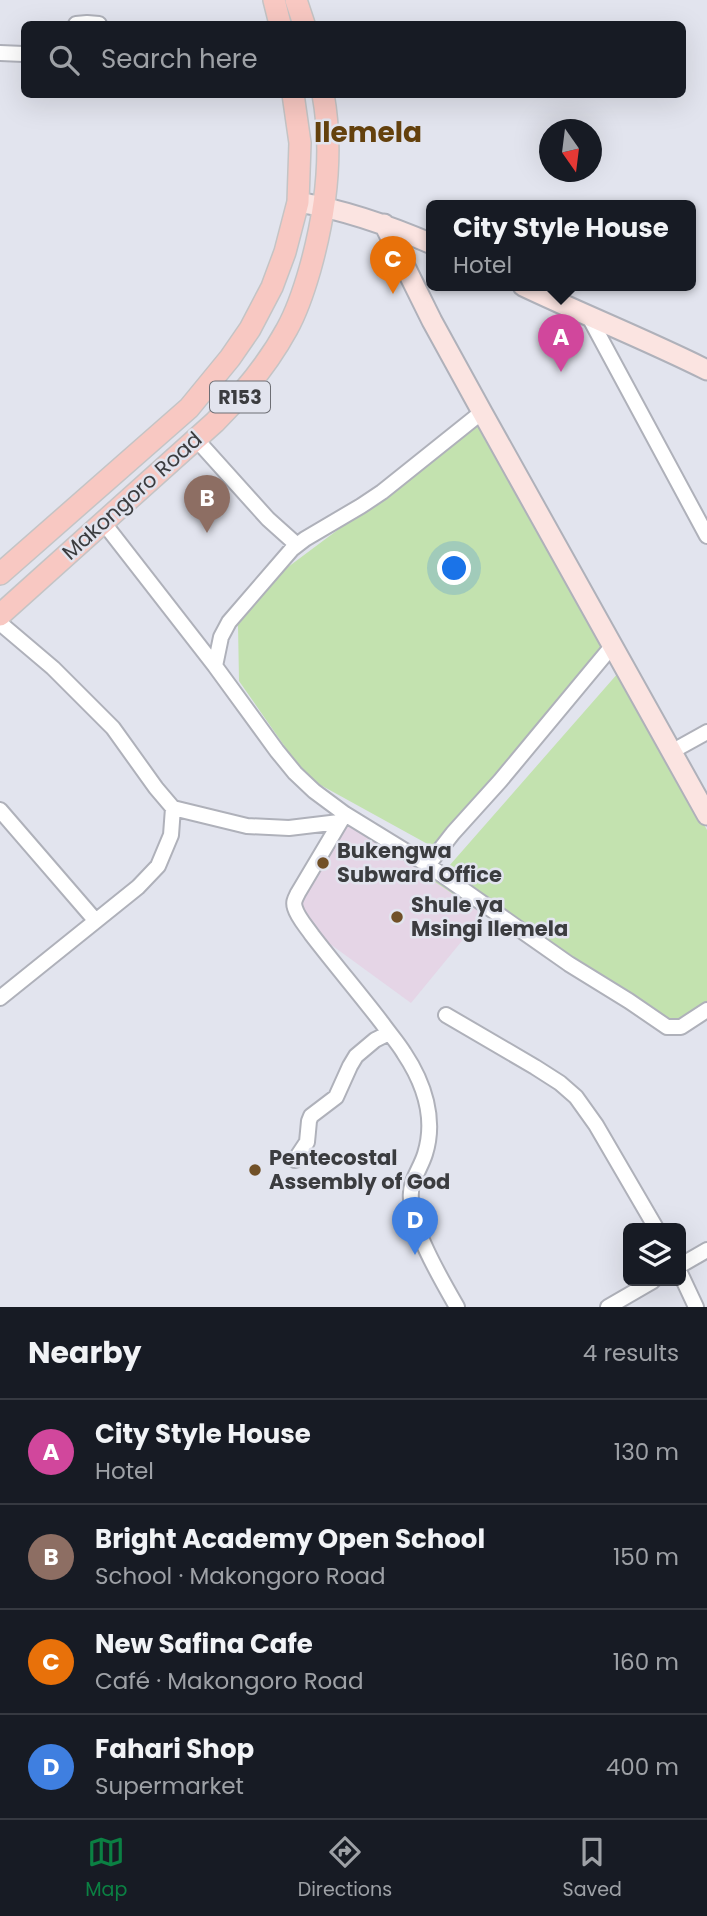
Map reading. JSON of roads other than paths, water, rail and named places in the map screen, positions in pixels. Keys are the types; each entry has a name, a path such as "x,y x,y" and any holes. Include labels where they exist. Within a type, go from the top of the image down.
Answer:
{"main road":[{"path":"274,0 279,21"},
{"path":"296,0 303,21"},
{"name":"Makongoro Road","path":"0,574 189,408 230,358 264,306 285,252 298,202 300,144 294,98"},
{"name":"Makongoro Road","path":"0,615 196,439 239,398 270,359 288,328 308,276 317,242 328,172 324,98"}],"street":[{"path":"0,53 21,54"},
{"path":"298,202 384,224 426,242"},
{"path":"384,224 432,321 707,814"},
{"path":"534,291 707,370"},
{"path":"589,317 707,536"},
{"path":"215,666 221,637 229,622 297,544 382,492 482,412"},
{"path":"196,439 268,519 297,544"},
{"path":"103,522 295,773 342,818 428,864 569,964 667,1027 681,1027 707,1010"},
{"path":"0,624 53,668 105,720 173,808 247,826 289,828 342,818"},
{"path":"428,864 612,645"},
{"path":"671,752 707,732"},
{"path":"0,998 138,887 158,866 171,835 173,808"},
{"path":"2,815 95,920"},
{"path":"342,818 293,901 298,915 404,1051 416,1073 429,1113 429,1136 425,1155 410,1186 411,1202 422,1237 457,1307"},
{"path":"446,1015 535,1067 576,1097 596,1125 653,1223"},
{"path":"295,1160 307,1142 311,1116 336,1097 356,1056 389,1032"},
{"path":"686,1262 707,1250"},
{"path":"608,1307 644,1286"},
{"path":"686,1286 696,1307"}],"place":[{"name":"New Safina Cafe","path":"393,294"},
{"name":"City Style House","path":"561,372"},
{"name":"Bright Academy Open School","path":"207,533"},
{"name":"Bukengwa Subward Office","path":"323,863"},
{"name":"Shule ya Msingi Ilemela","path":"397,917"},
{"name":"Pentecostal Assembly of God","path":"255,1170"},
{"name":"Fahari Shop","path":"415,1255"}],"district":[{"name":"Ilemela","path":"368,132"}]}
